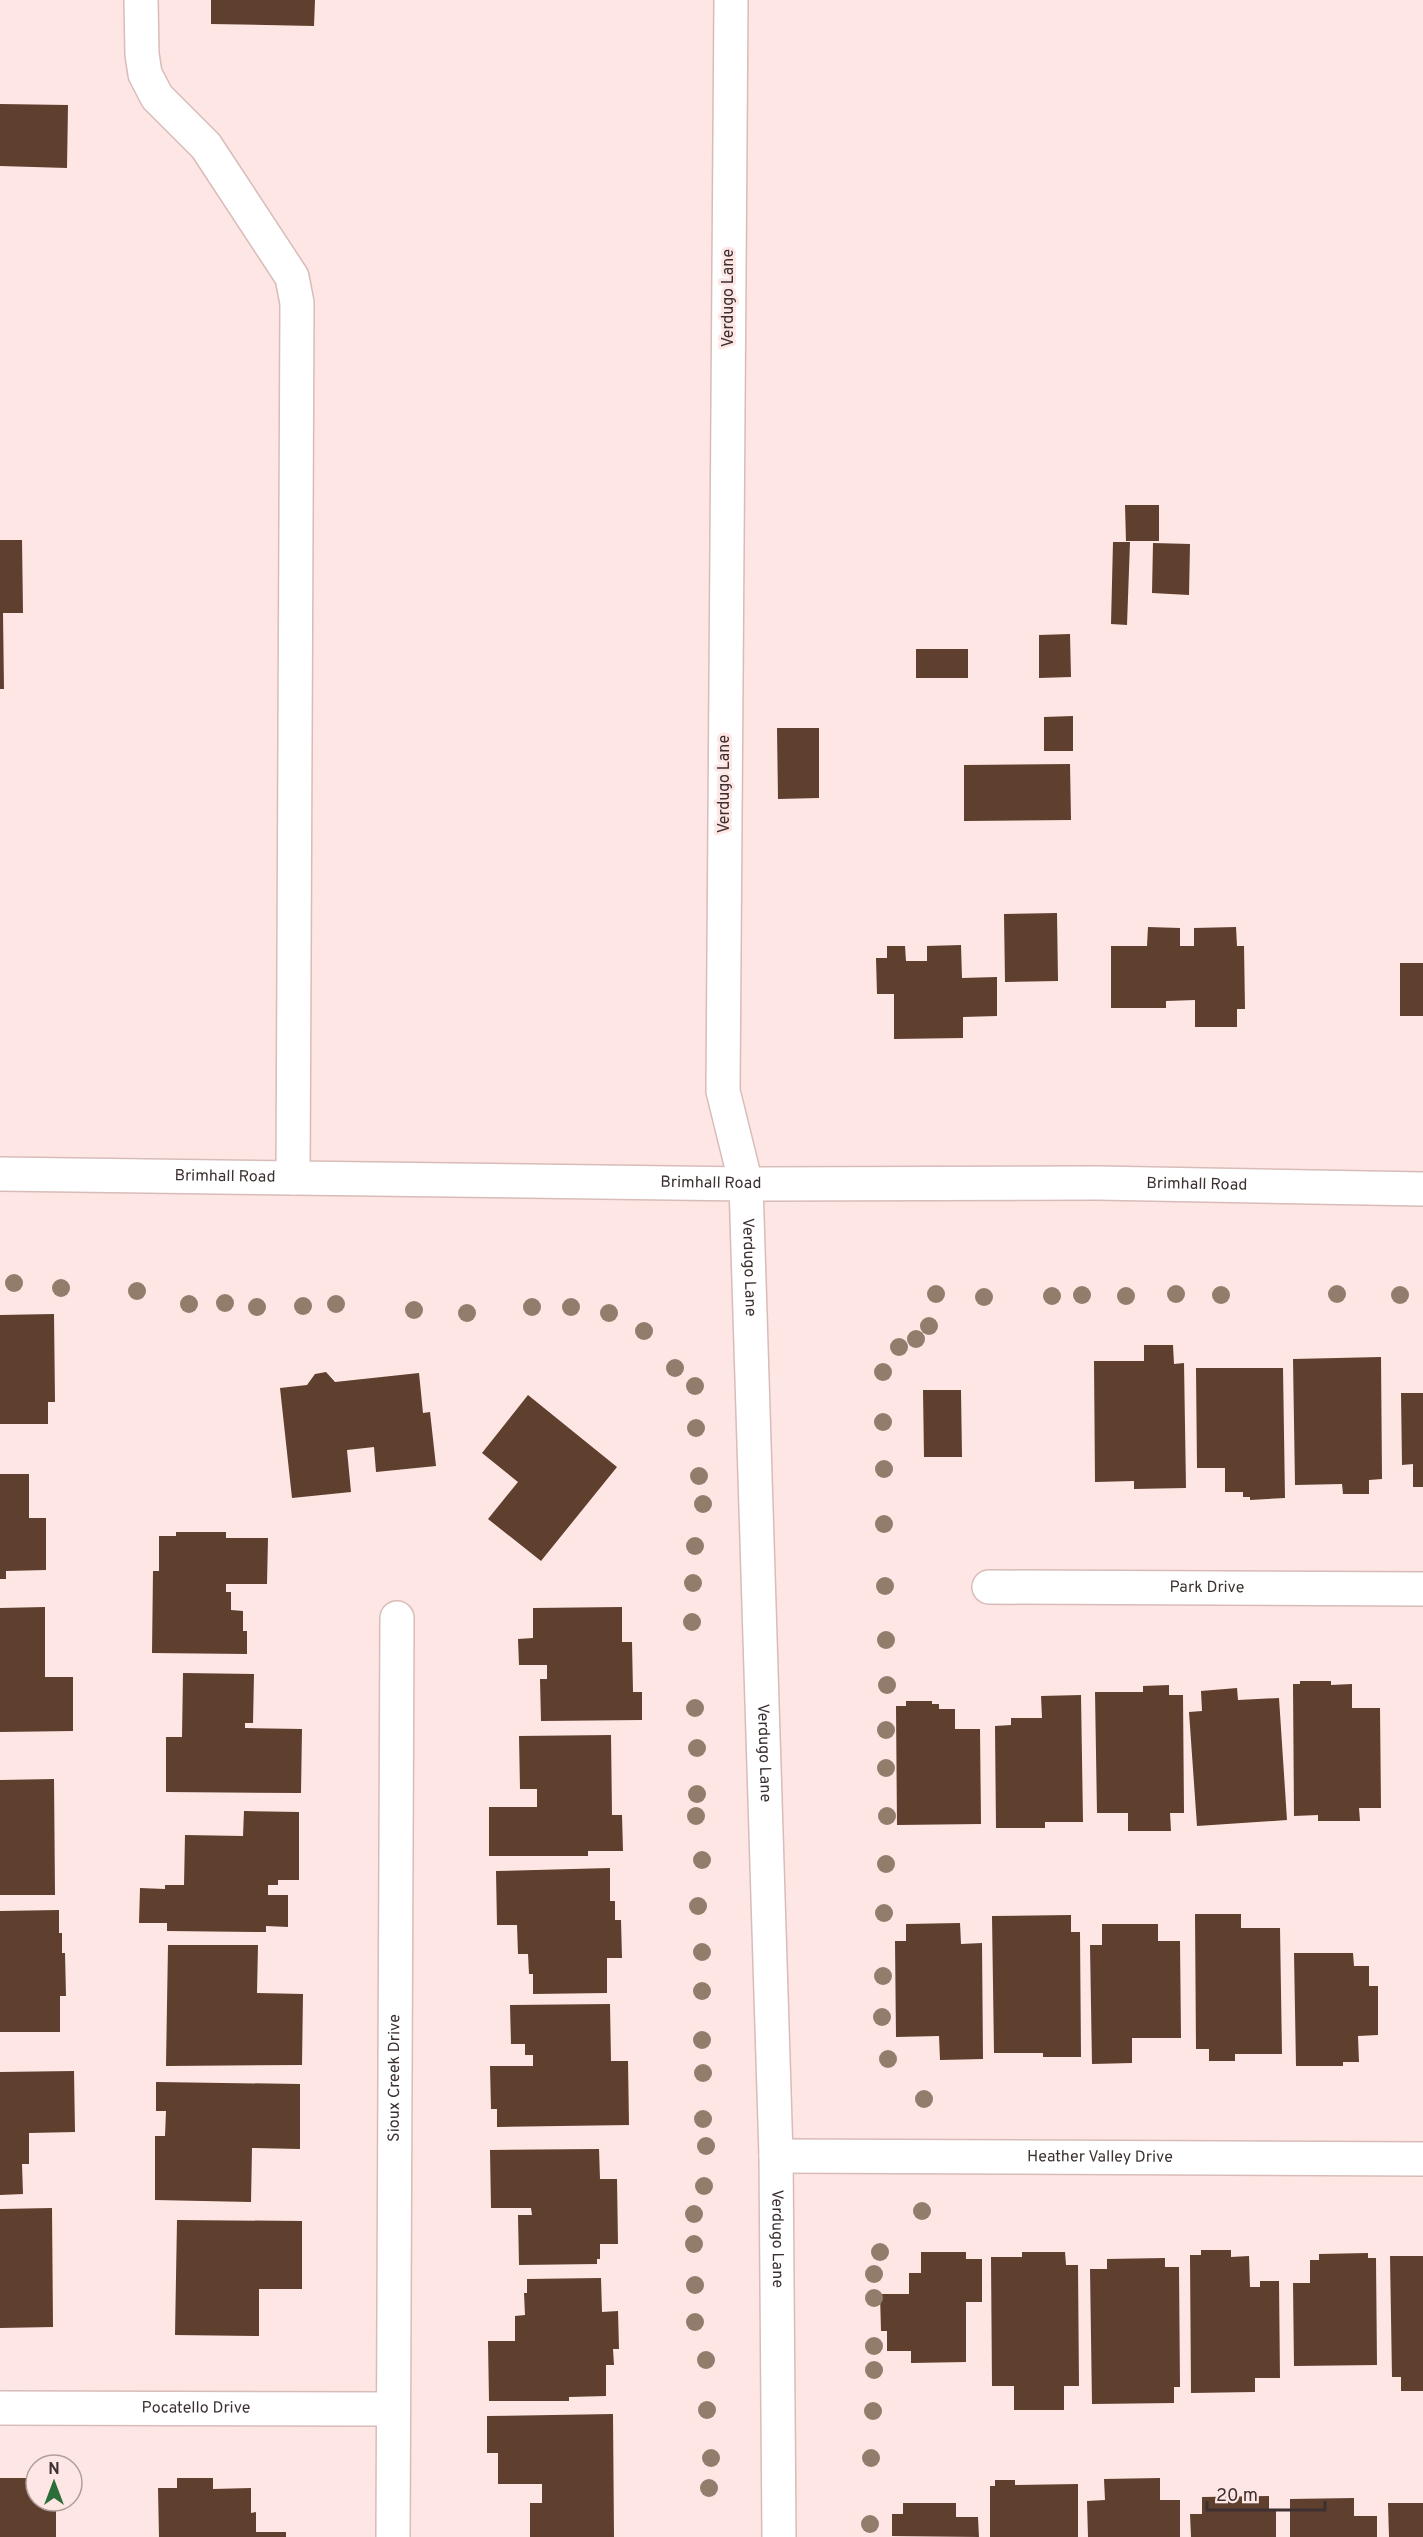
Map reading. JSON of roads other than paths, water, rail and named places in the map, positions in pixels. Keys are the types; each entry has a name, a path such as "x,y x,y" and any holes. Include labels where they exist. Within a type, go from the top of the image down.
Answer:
{"street":[{"path":"141,0 142,54 145,74 153,89 176,118 206,146 292,277 295,286 297,315 293,1178"},
{"name":"Verdugo Lane","path":"731,0 723,1091 746,1184 776,2156 779,2537"},
{"name":"Brimhall Road","path":"0,1174 746,1184 1098,1183 1423,1189"},
{"name":"Park Drive","path":"989,1587 1423,1589"},
{"name":"Sioux Creek Drive","path":"393,2537 397,1618"},
{"name":"Heather Valley Drive","path":"776,2156 1423,2159"},
{"name":"Pocatello Drive","path":"0,2408 393,2409"}]}
